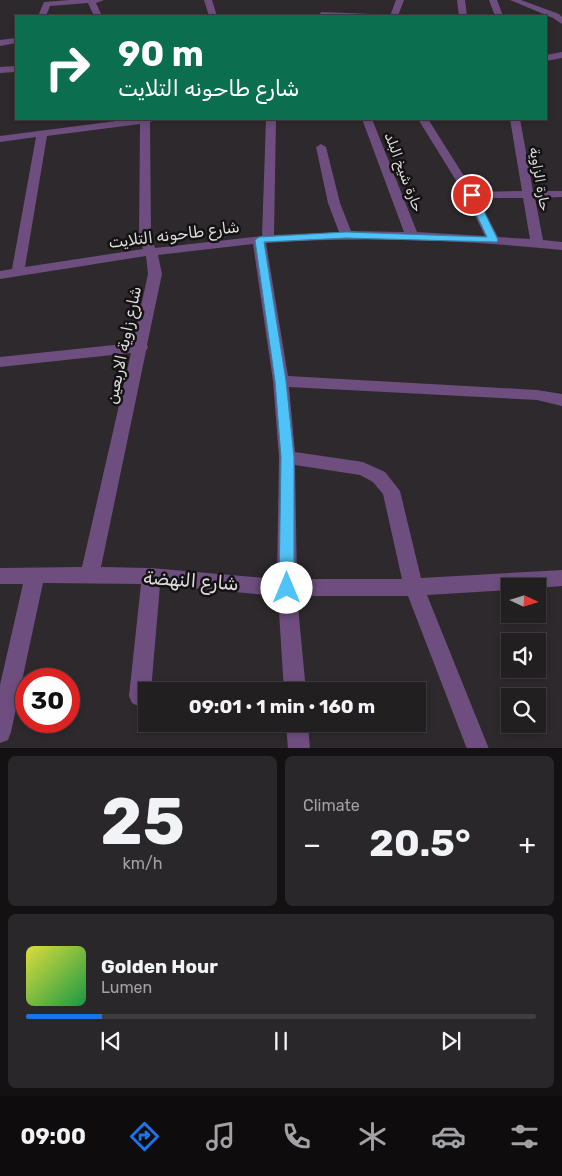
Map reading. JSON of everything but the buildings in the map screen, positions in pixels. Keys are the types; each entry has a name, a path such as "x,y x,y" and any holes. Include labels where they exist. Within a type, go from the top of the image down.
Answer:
{"street":[{"path":"42,15 47,4 100,0"},
{"path":"208,0 213,15"},
{"path":"394,15 400,0"},
{"path":"461,0 463,15"},
{"path":"493,0 499,15"},
{"path":"514,0 560,18"},
{"path":"90,1 97,15"},
{"path":"324,12 360,15"},
{"path":"0,43 15,41"},
{"path":"547,58 562,56"},
{"path":"0,70 15,69"},
{"path":"0,139 142,120"},
{"name":"شارع زاوية الاربعين","path":"90,575 141,347 155,274 151,252 145,235 149,120"},
{"path":"271,120 264,239 287,457 287,588 294,682"},
{"name":"حارة شيخ البلد","path":"367,120 412,236"},
{"path":"424,120 472,195 494,240"},
{"name":"حارة الزاوية","path":"515,120 537,244"},
{"path":"18,272 42,134"},
{"path":"321,147 334,203 346,235"},
{"path":"472,195 528,196 562,194"},
{"name":"شارع طاحونه التلايت","path":"0,274 151,252 264,239 346,235 412,236 562,246"},
{"path":"0,362 141,347"},
{"path":"280,381 537,395 562,400"},
{"path":"287,457 363,469 379,477 391,491 414,587 478,748"},
{"path":"0,732 35,575"},
{"name":"شارع النهضة","path":"0,576 151,576 287,588 414,587 562,578"},
{"path":"141,682 151,576"},
{"path":"298,732 299,748"}],"route":[{"path":"287,588 287,457 280,381 259,240 346,235 494,240 472,195"}]}
